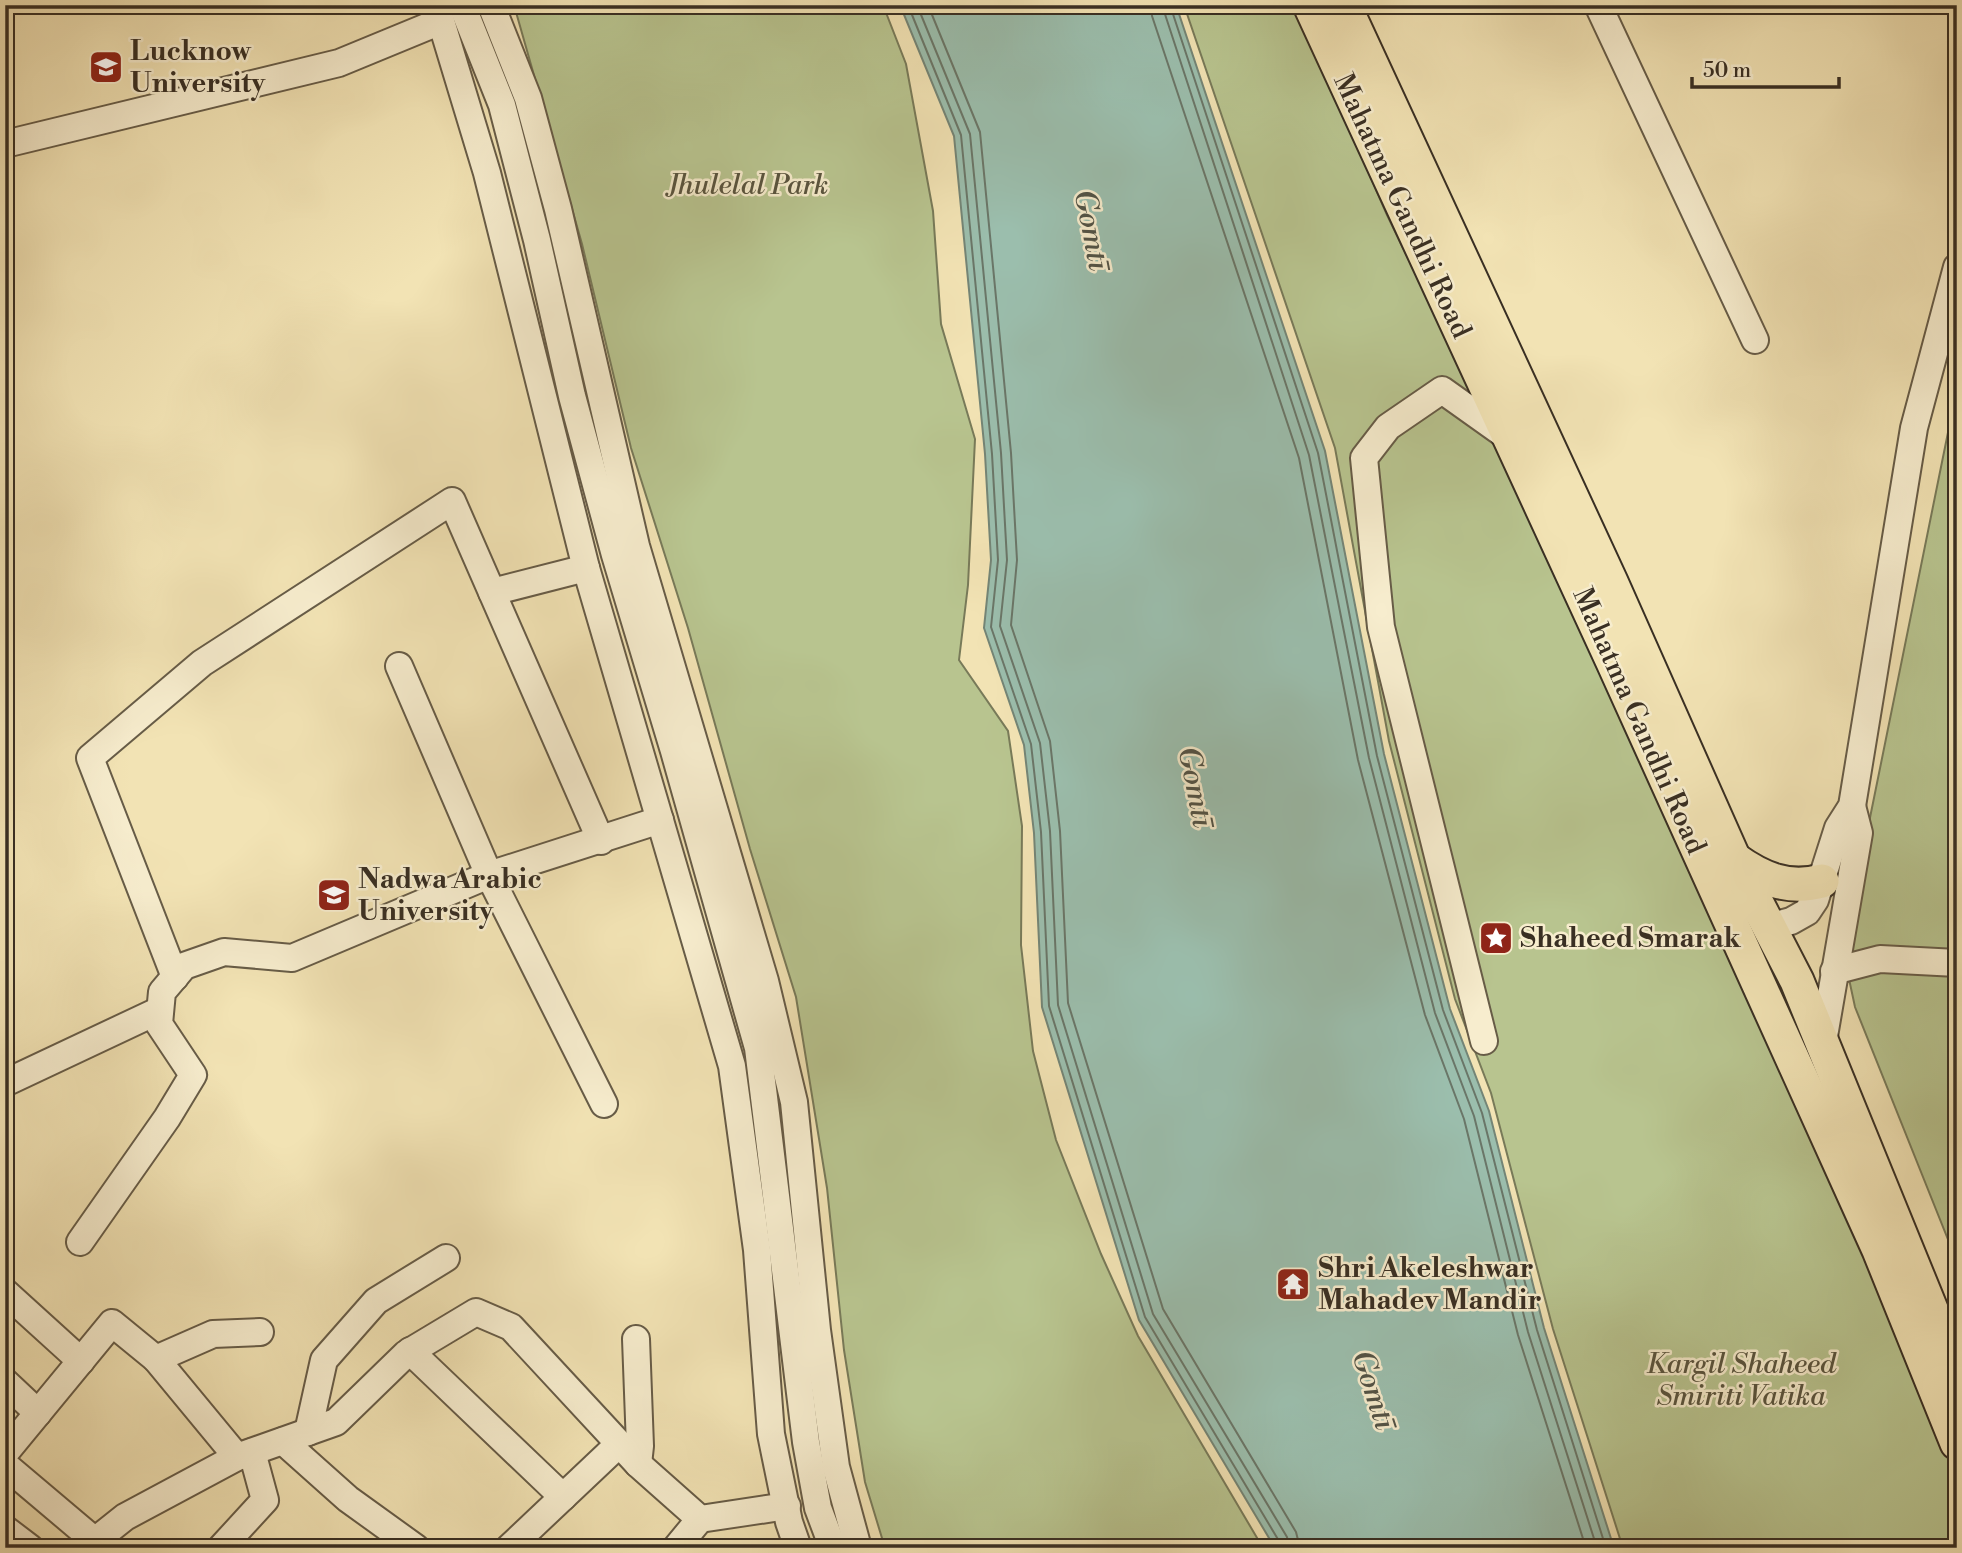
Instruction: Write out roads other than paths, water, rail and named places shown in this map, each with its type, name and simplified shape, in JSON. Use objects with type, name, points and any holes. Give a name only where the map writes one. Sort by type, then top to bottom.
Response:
[{"type":"main road","name":"Mahatma Gandhi Road","points":[[1322,6],[1508,437],[1880,1250],[1957,1443]]},
{"type":"main road","name":"Mahatma Gandhi Road","points":[[1322,6],[1611,582],[1734,859],[1797,981],[1957,1373]]},
{"type":"main road","points":[[1734,859],[1771,881],[1788,885],[1808,885],[1822,881]]},
{"type":"street","points":[[462,5],[502,105],[537,240],[572,396],[758,1048],[806,1442],[818,1508],[833,1548]]},
{"type":"street","points":[[491,5],[528,98],[558,209],[636,546],[772,1008],[794,1102],[817,1330],[836,1467],[858,1548]]},
{"type":"street","points":[[1598,5],[1755,340]]},
{"type":"street","points":[[5,144],[339,63],[437,13],[487,173],[586,568],[733,1066],[757,1251],[771,1434],[798,1548]]},
{"type":"street","points":[[1823,1042],[1858,833],[1852,806],[1914,428],[1957,267]]},
{"type":"street","points":[[1484,1041],[1381,627],[1364,458],[1388,427],[1442,390],[1508,437]]},
{"type":"street","points":[[175,977],[90,758],[202,663],[452,501],[601,841]]},
{"type":"street","points":[[492,592],[586,568]]},
{"type":"street","points":[[399,666],[489,875],[604,1104]]},
{"type":"street","points":[[1769,927],[1791,921],[1807,912],[1815,900],[1838,828],[1852,806]]},
{"type":"street","points":[[80,1242],[167,1118],[193,1075],[159,1024],[162,992],[184,966],[224,952],[292,958],[489,875],[660,820]]},
{"type":"street","points":[[1834,971],[1880,959],[1957,963]]},
{"type":"street","points":[[5,1083],[160,1010]]},
{"type":"street","points":[[296,1436],[324,1360],[376,1300],[446,1258]]},
{"type":"street","points":[[5,1292],[81,1361]]},
{"type":"street","points":[[5,1465],[90,1544],[125,1517],[245,1455],[336,1422],[410,1351],[476,1312],[511,1326],[638,1464],[700,1519]]},
{"type":"street","points":[[5,1452],[112,1323],[156,1359],[245,1455],[265,1500],[221,1548]]},
{"type":"street","points":[[156,1359],[213,1334],[260,1332]]},
{"type":"street","points":[[636,1339],[640,1446],[638,1464]]},
{"type":"street","points":[[410,1351],[564,1497]]},
{"type":"street","points":[[5,1382],[38,1413]]},
{"type":"street","points":[[296,1436],[348,1499],[416,1548]]},
{"type":"street","points":[[509,1548],[619,1444]]},
{"type":"street","points":[[676,1548],[700,1519],[787,1506]]},
{"type":"street","points":[[5,1529],[30,1548]]},
{"type":"water","name":"Gomtī","points":[[900,5],[1176,5],[1325,451],[1384,754],[1450,1009],[1489,1111],[1544,1328],[1614,1548],[1275,1548],[1139,1320],[1042,1007],[1034,833],[1024,745],[984,628],[991,560],[985,454],[954,136]]},
{"type":"place","name":"Lucknow University","points":[[106,67]]},
{"type":"place","name":"Nadwa Arabic University","points":[[334,895]]},
{"type":"place","name":"Shaheed Smarak","points":[[1496,938]]},
{"type":"place","name":"Shri Akeleshwar Mahadev Mandir","points":[[1293,1284]]},
{"type":"park label","name":"Jhulelal Park","points":[[748,185]]},
{"type":"park label","name":"Kargil Shaheed Smiriti Vatika","points":[[1741,1380]]}]
